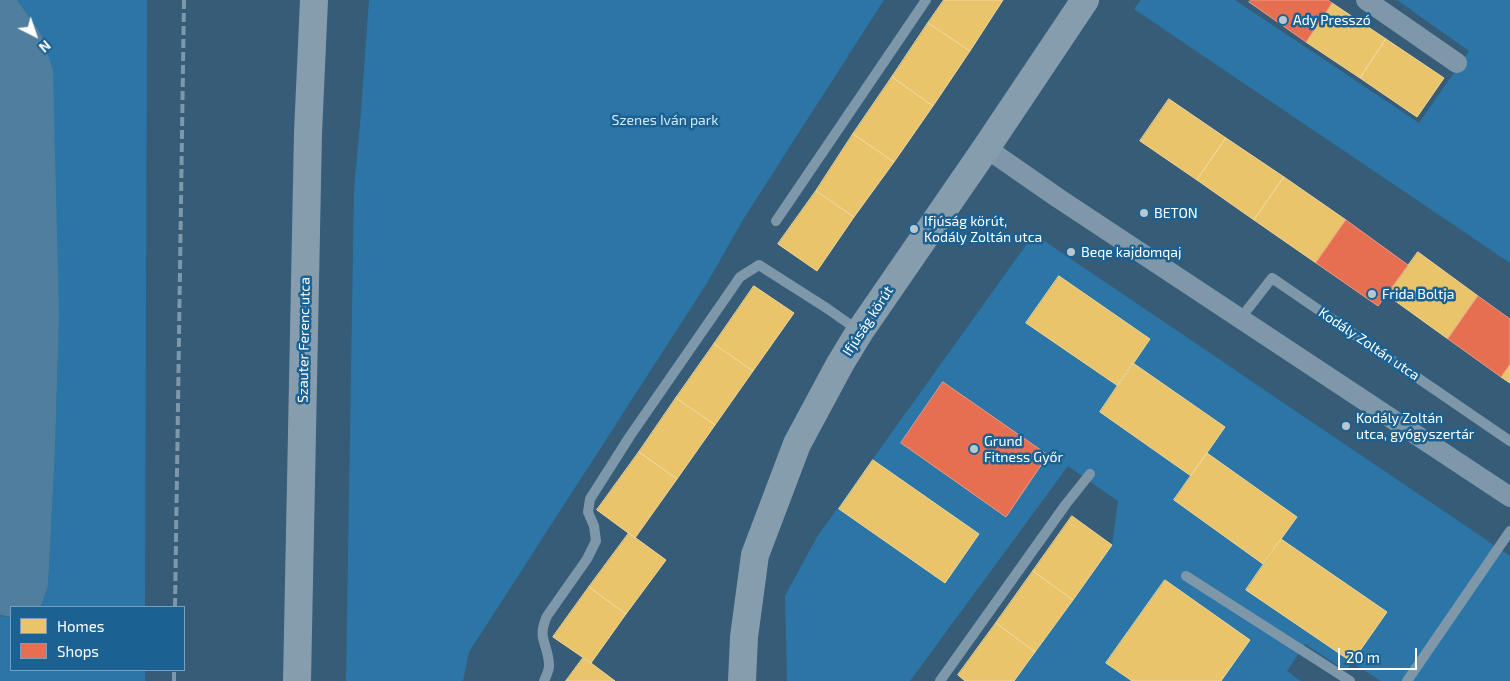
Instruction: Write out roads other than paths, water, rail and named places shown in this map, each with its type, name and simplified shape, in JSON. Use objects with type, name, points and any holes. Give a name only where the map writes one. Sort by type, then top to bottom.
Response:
[{"type":"street","name":"Szauter Ferenc utca","points":[[297,681],[307,143],[314,0]]},
{"type":"street","name":"Ifjúság körút","points":[[742,681],[744,637],[755,555],[797,444],[860,331],[1085,0]]},
{"type":"street","points":[[1366,0],[1457,63]]},
{"type":"street","points":[[986,148],[1240,320],[1510,497]]},
{"type":"lane","points":[[776,221],[926,0]]},
{"type":"lane","points":[[544,681],[549,668],[548,653],[543,641],[542,627],[546,616],[587,559],[596,541],[594,526],[588,512],[590,499],[630,436],[740,277],[759,265],[828,308],[860,331]]},
{"type":"lane","name":"Kodály Zoltán utca","points":[[1240,320],[1272,278],[1510,440]]},
{"type":"lane","points":[[940,681],[1066,504],[1090,474]]},
{"type":"lane","points":[[1408,681],[1510,531]]},
{"type":"lane","points":[[1186,576],[1350,681]]},
{"type":"railway","points":[[175,606],[184,0]]},
{"type":"railway","points":[[174,671],[174,681]]},
{"type":"place","name":"Ady Presszó","points":[[1283,20]]},
{"type":"place","name":"BETON","points":[[1144,213]]},
{"type":"place","name":"Ifjúság körút, Kodály Zoltán utca","points":[[914,229]]},
{"type":"place","name":"Beqe kajdomqaj","points":[[1071,252]]},
{"type":"place","name":"Frida Boltja","points":[[1372,294]]},
{"type":"place","name":"Kodály Zoltán utca, gyógyszertár","points":[[1346,426]]},
{"type":"place","name":"Grund Fitness Győr","points":[[974,449]]},
{"type":"park label","name":"Szenes Iván park","points":[[665,120]]}]
